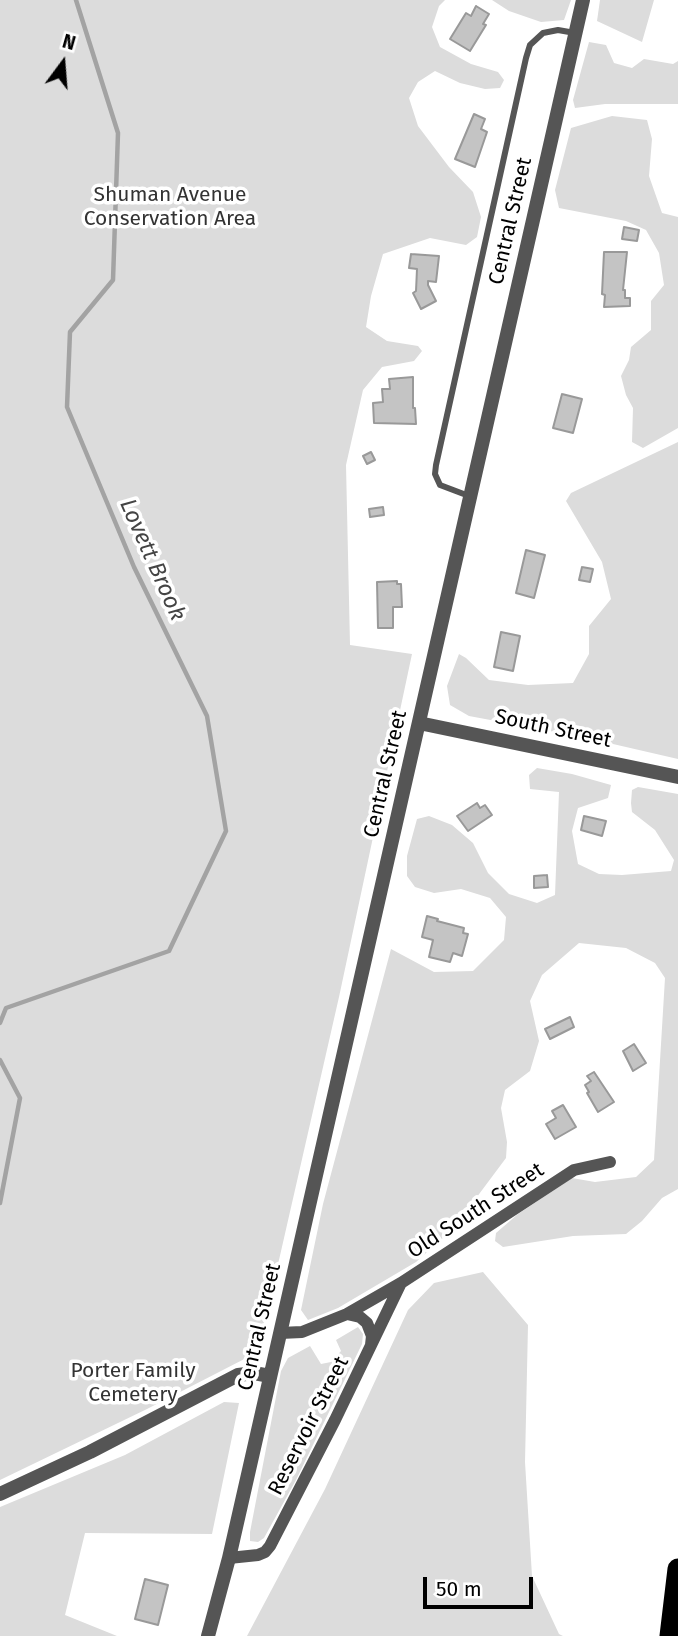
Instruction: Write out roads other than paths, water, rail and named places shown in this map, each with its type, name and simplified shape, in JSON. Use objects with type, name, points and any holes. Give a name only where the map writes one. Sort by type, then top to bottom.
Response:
[{"type":"highway","points":[[670,1636],[678,1569]]},
{"type":"street","name":"Central Street","points":[[208,1636],[229,1558],[583,0]]},
{"type":"street","name":"South Street","points":[[419,723],[678,777]]},
{"type":"street","name":"Old South Street","points":[[347,1314],[401,1283],[575,1170],[610,1162]]},
{"type":"street","name":"Reservoir Street","points":[[229,1558],[258,1555],[270,1546],[401,1283]]},
{"type":"street","points":[[280,1333],[302,1332],[347,1314],[360,1317],[367,1323],[372,1336],[370,1347]]},
{"type":"street","points":[[0,1494],[90,1452],[238,1376],[254,1373],[270,1376]]},
{"type":"lane","points":[[470,496],[440,485],[435,474],[436,465],[526,58],[533,41],[543,33],[558,30],[575,33]]},
{"type":"waterway","name":"Lovett Brook","points":[[0,1023],[6,1008],[169,951],[226,831],[207,716],[134,567],[67,407],[70,332],[113,280],[118,133],[76,0]]},
{"type":"waterway","name":"Lovett Brook","points":[[0,1060],[20,1098],[0,1203]]},
{"type":"park label","name":"Shuman Avenue Conservation Area","points":[[170,207]]},
{"type":"park label","name":"Porter Family Cemetery","points":[[133,1383]]}]
